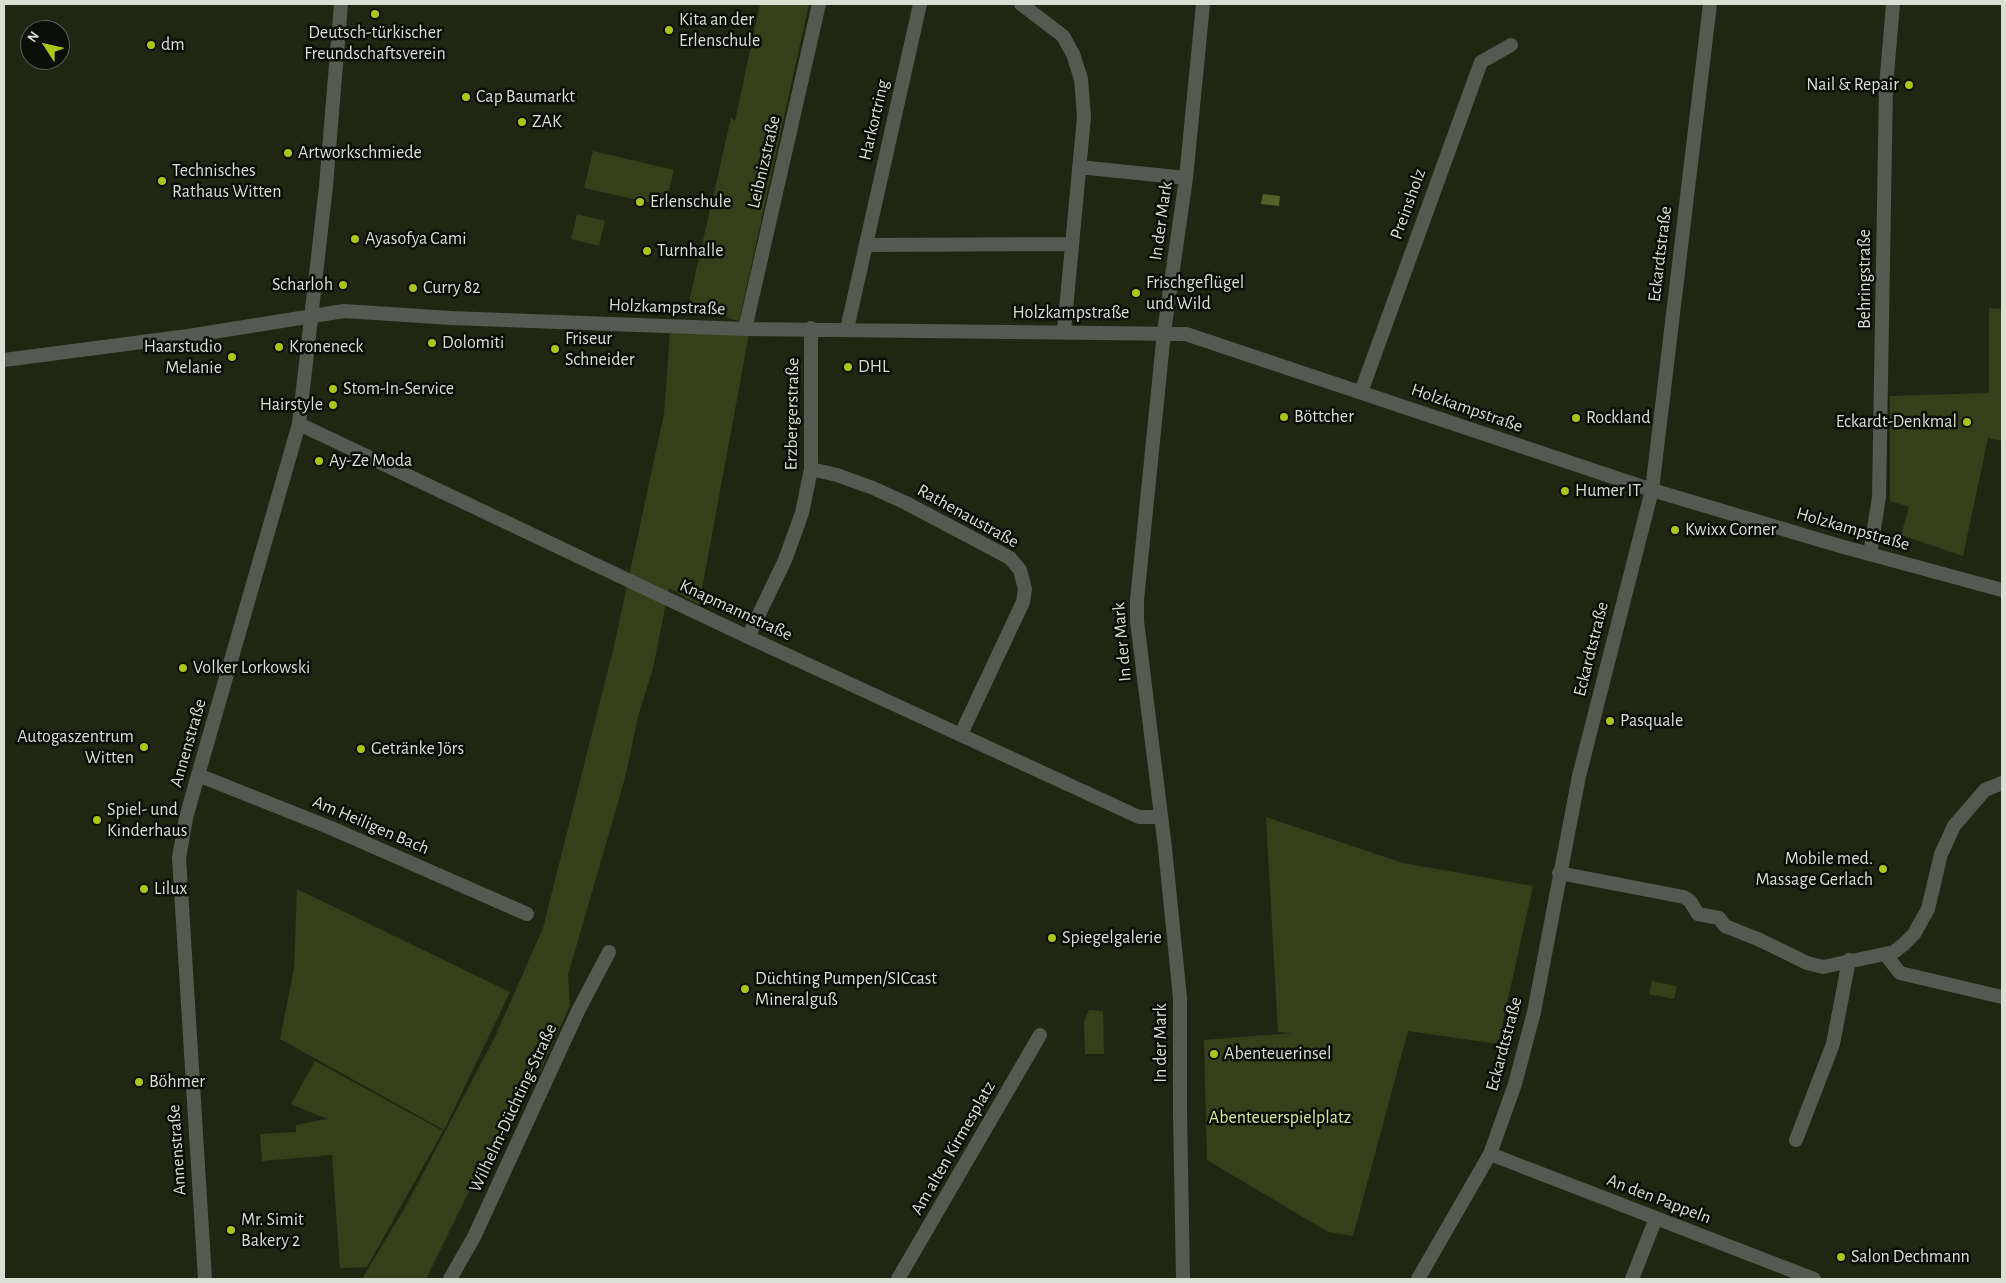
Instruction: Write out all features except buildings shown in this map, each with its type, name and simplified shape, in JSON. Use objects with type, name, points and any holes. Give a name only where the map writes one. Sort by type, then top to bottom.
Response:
[{"type":"street","name":"Annenstraße","points":[[204,1279],[179,858],[186,818],[299,424],[326,186],[342,4]]},
{"type":"street","name":"Leibnizstraße","points":[[744,329],[819,4]]},
{"type":"street","name":"Harkortring","points":[[847,329],[920,4]]},
{"type":"street","points":[[1020,4],[1063,36],[1073,54],[1081,79],[1084,104],[1064,331]]},
{"type":"street","name":"In der Mark","points":[[1183,1279],[1180,998],[1136,600],[1164,332],[1186,178],[1203,4]]},
{"type":"street","name":"Eckardtstraße","points":[[1418,1279],[1490,1154],[1515,1084],[1534,1012],[1559,873],[1588,736],[1652,490],[1710,4]]},
{"type":"street","name":"Behringstraße","points":[[1870,554],[1879,497],[1886,86],[1894,4]]},
{"type":"street","name":"Preinsholz","points":[[1360,392],[1481,62],[1511,45]]},
{"type":"street","points":[[1079,167],[1186,178]]},
{"type":"street","points":[[866,245],[1071,244]]},
{"type":"street","name":"Holzkampstraße","points":[[4,360],[188,336],[344,311],[451,318],[744,329],[811,328],[957,332],[1064,331],[1186,334],[1652,490],[1870,554],[2002,590]]},
{"type":"street","name":"Erzbergerstraße","points":[[748,637],[788,552],[802,513],[812,469],[811,328]]},
{"type":"street","name":"Knapmannstraße","points":[[299,424],[748,637],[1139,817],[1161,816]]},
{"type":"street","name":"Rathenaustraße","points":[[812,469],[838,475],[873,488],[915,508],[1010,558],[1020,570],[1025,589],[1022,602],[961,734]]},
{"type":"street","name":"Am Heiligen Bach","points":[[198,775],[340,832],[527,914]]},
{"type":"street","points":[[1559,873],[1684,897],[1690,901],[1698,914],[1719,918],[1725,926],[1760,940],[1807,963],[1822,967],[1894,952],[1904,944],[1921,923],[1928,909],[1941,854],[1954,826],[1985,790],[2002,783]]},
{"type":"street","name":"Wilhelm-Düchting-Straße","points":[[450,1279],[474,1237],[578,1010],[609,952]]},
{"type":"street","points":[[1885,954],[1900,973],[2002,997]]},
{"type":"street","points":[[1796,1140],[1833,1044],[1849,960]]},
{"type":"street","name":"Am alten Kirmesplatz","points":[[898,1279],[1040,1035]]},
{"type":"street","name":"An den Pappeln","points":[[1490,1154],[1814,1279]]},
{"type":"street","points":[[1632,1279],[1656,1218]]},
{"type":"green space","points":[[760,4],[809,4],[739,321],[688,306],[731,118],[735,121]]},
{"type":"green space","points":[[593,151],[674,170],[665,206],[584,188]]},
{"type":"green space","points":[[577,214],[605,221],[599,246],[571,239]]},
{"type":"green space","points":[[1989,308],[2002,309],[2002,441],[1988,438],[1963,556],[1901,535],[1909,507],[1890,501],[1890,396],[1989,393]]},
{"type":"green space","points":[[670,332],[749,334],[699,605],[669,588],[653,668],[638,717],[625,778],[568,975],[570,1005],[540,1072],[530,1068],[426,1279],[362,1279],[407,1204],[495,1037],[543,928],[614,646],[664,414]]},
{"type":"green space","name":"Abenteuerspielplatz","points":[[1266,817],[1403,863],[1533,886],[1498,1044],[1408,1031],[1353,1236],[1328,1232],[1207,1160],[1204,1040],[1293,1033],[1278,1032]]},
{"type":"green space","points":[[297,889],[510,992],[444,1130],[280,1039],[294,968]]},
{"type":"green space","points":[[1652,981],[1677,986],[1674,999],[1649,994]]},
{"type":"green space","points":[[1089,1010],[1103,1011],[1104,1054],[1085,1054],[1084,1021]]},
{"type":"green space","points":[[315,1061],[443,1131],[367,1267],[340,1268],[332,1155],[262,1161],[260,1134],[296,1132],[296,1125],[327,1119],[291,1104]]},
{"type":"shaded area","points":[[1263,194],[1280,196],[1279,206],[1261,204]]},
{"type":"place","name":"Deutsch-türkischer Freundschaftsverein","points":[[375,14]]},
{"type":"place","name":"Kita an der Erlenschule","points":[[669,30]]},
{"type":"place","name":"dm","points":[[151,45]]},
{"type":"place","name":"Nail & Repair","points":[[1909,85]]},
{"type":"place","name":"Cap Baumarkt","points":[[466,97]]},
{"type":"place","name":"ZAK","points":[[522,122]]},
{"type":"place","name":"Artworkschmiede","points":[[288,153]]},
{"type":"place","name":"Technisches Rathaus Witten","points":[[162,181]]},
{"type":"place","name":"Erlenschule","points":[[640,202]]},
{"type":"place","name":"Ayasofya Cami","points":[[355,239]]},
{"type":"place","name":"Turnhalle","points":[[647,251]]},
{"type":"place","name":"Scharloh","points":[[343,285]]},
{"type":"place","name":"Curry 82","points":[[413,288]]},
{"type":"place","name":"Frischgeflügel und Wild","points":[[1136,293]]},
{"type":"place","name":"Dolomiti","points":[[432,343]]},
{"type":"place","name":"Kroneneck","points":[[279,347]]},
{"type":"place","name":"Friseur Schneider","points":[[555,349]]},
{"type":"place","name":"Haarstudio Melanie","points":[[232,357]]},
{"type":"place","name":"DHL","points":[[848,367]]},
{"type":"place","name":"Stom-In-Service","points":[[333,389]]},
{"type":"place","name":"Hairstyle","points":[[333,405]]},
{"type":"place","name":"Böttcher","points":[[1284,417]]},
{"type":"place","name":"Rockland","points":[[1576,418]]},
{"type":"place","name":"Eckardt-Denkmal","points":[[1967,422]]},
{"type":"place","name":"Ay-Ze Moda","points":[[319,461]]},
{"type":"place","name":"Humer IT","points":[[1565,491]]},
{"type":"place","name":"Kwixx Corner","points":[[1675,530]]},
{"type":"place","name":"Volker Lorkowski","points":[[183,668]]},
{"type":"place","name":"Pasquale","points":[[1610,721]]},
{"type":"place","name":"Autogaszentrum Witten","points":[[144,747]]},
{"type":"place","name":"Getränke Jörs","points":[[361,749]]},
{"type":"place","name":"Spiel- und Kinderhaus","points":[[97,820]]},
{"type":"place","name":"Mobile med. Massage Gerlach","points":[[1883,869]]},
{"type":"place","name":"Lilux","points":[[144,889]]},
{"type":"place","name":"Spiegelgalerie","points":[[1052,938]]},
{"type":"place","name":"Düchting Pumpen/SICcast Mineralguß","points":[[745,989]]},
{"type":"place","name":"Abenteuerinsel","points":[[1214,1054]]},
{"type":"place","name":"Böhmer","points":[[139,1082]]},
{"type":"place","name":"Mr. Simit Bakery 2","points":[[231,1230]]},
{"type":"place","name":"Salon Dechmann","points":[[1841,1257]]}]
